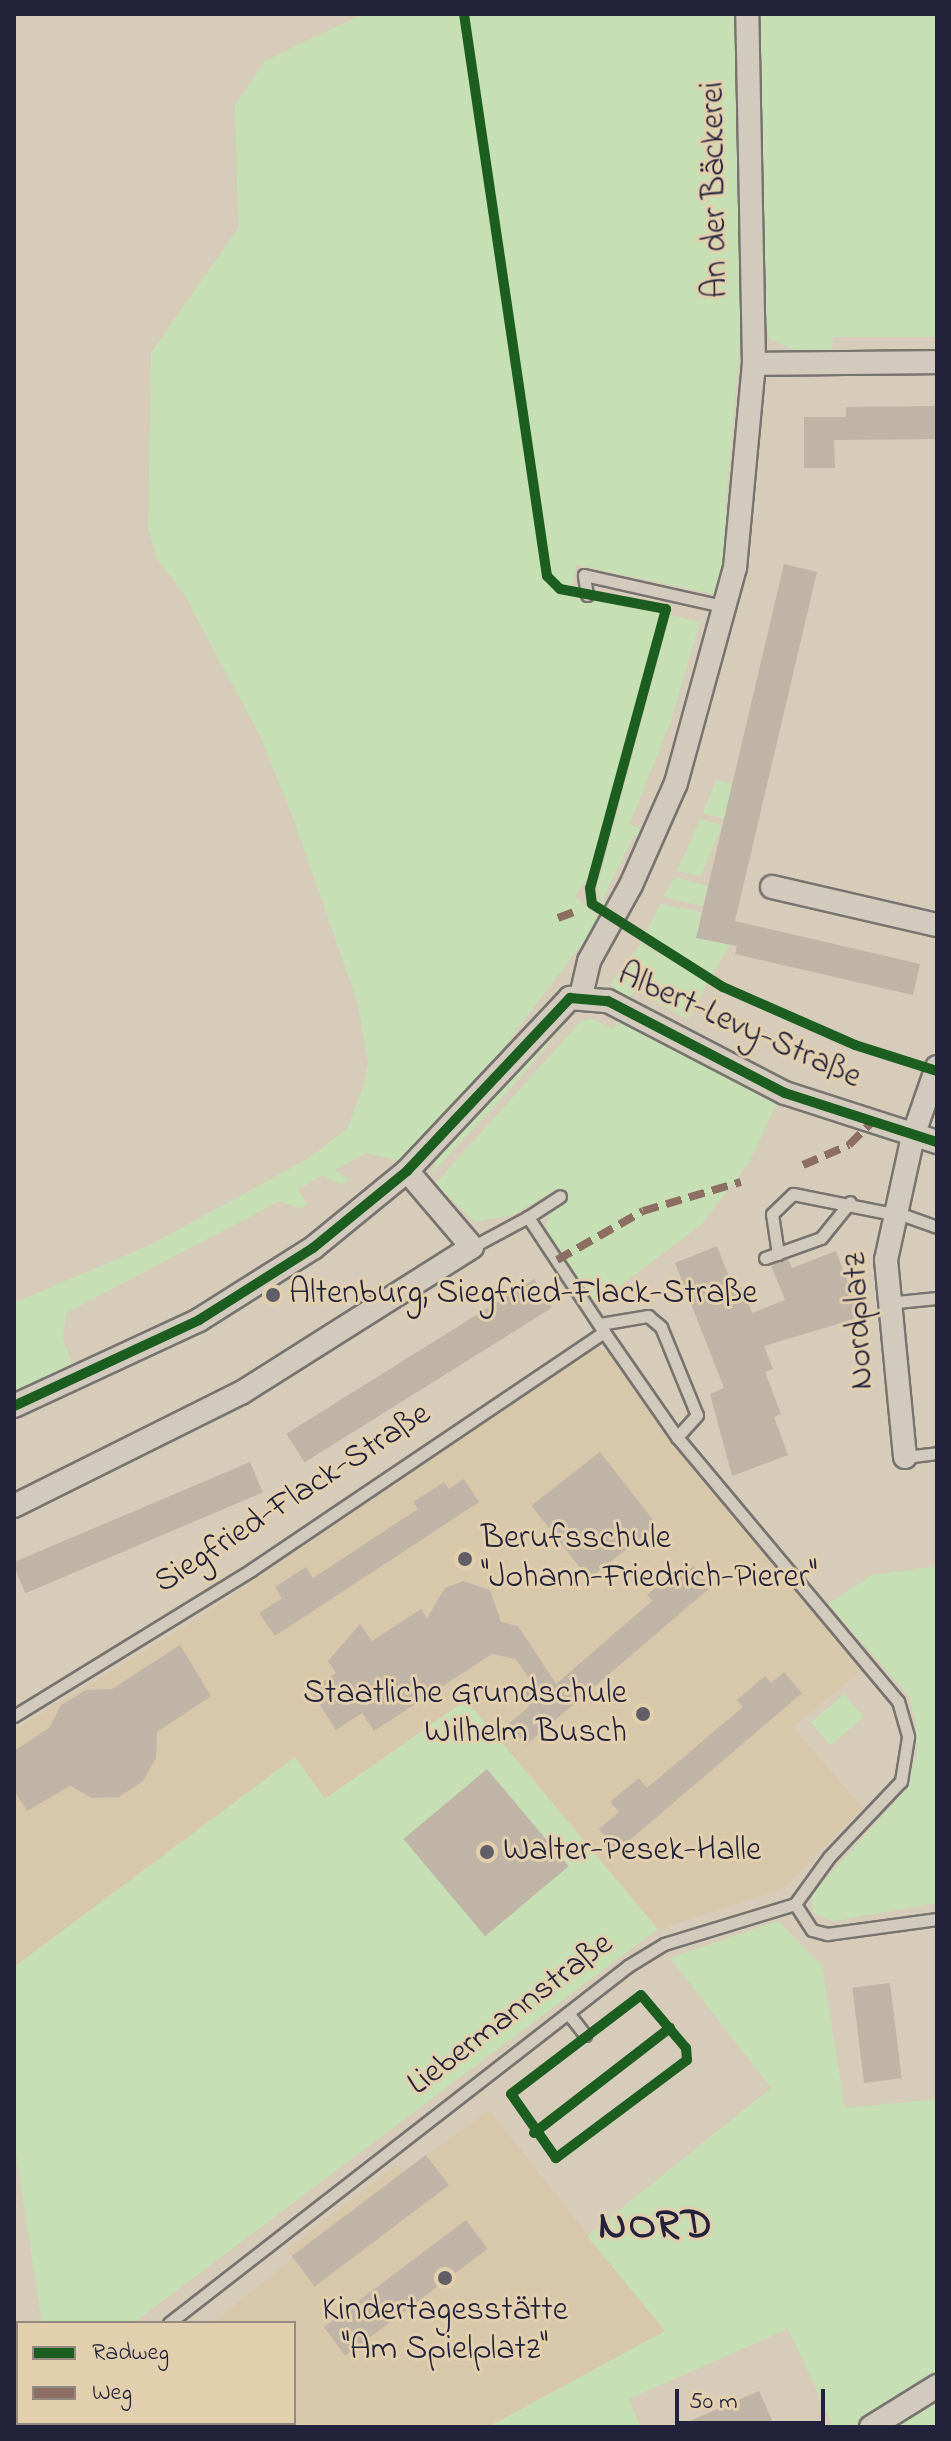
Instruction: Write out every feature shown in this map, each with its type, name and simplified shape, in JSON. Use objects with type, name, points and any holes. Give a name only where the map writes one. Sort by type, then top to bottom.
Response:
[{"type":"street","name":"An der Bäckerei","points":[[747,14],[754,364]]},
{"type":"street","points":[[14,1406],[199,1320],[313,1248],[407,1171],[560,1001],[581,996],[589,961],[631,885],[676,783],[728,607],[754,364],[937,362]]},
{"type":"street","points":[[772,887],[937,925]]},
{"type":"street","name":"Albert-Levy-Straße","points":[[581,996],[608,1001],[785,1093],[937,1142]]},
{"type":"street","points":[[913,1136],[937,1067]]},
{"type":"street","name":"Nordplatz","points":[[905,1457],[887,1303],[894,1213],[913,1136]]},
{"type":"street","points":[[14,1506],[241,1393],[472,1247],[407,1171]]},
{"type":"street","points":[[871,2427],[937,2386]]},
{"type":"lane","points":[[587,595],[584,575],[728,607]]},
{"type":"lane","points":[[778,1254],[770,1229],[778,1202],[805,1192],[894,1213],[937,1227]]},
{"type":"lane","points":[[472,1247],[560,1196]]},
{"type":"lane","points":[[765,1258],[821,1238],[850,1202]]},
{"type":"lane","points":[[528,1217],[677,1437],[886,1684],[906,1724],[901,1781],[829,1857],[795,1904],[812,1930],[827,1934],[937,1919]]},
{"type":"lane","points":[[887,1303],[937,1298]]},
{"type":"lane","points":[[602,1328],[648,1316],[661,1327],[697,1415],[677,1437]]},
{"type":"lane","name":"Siegfried-Flack-Straße","points":[[14,1716],[251,1570],[476,1419],[602,1328]]},
{"type":"lane","points":[[905,1457],[937,1453]]},
{"type":"lane","name":"Liebermannstraße","points":[[172,2321],[568,2013],[664,1944],[795,1904]]},
{"type":"lane","points":[[568,2013],[585,2035]]},
{"type":"shaded area","points":[[595,1347],[609,1353],[721,1502],[863,1669],[793,1727],[863,1808],[783,1889],[658,1929],[466,1701],[324,1799],[295,1757],[14,1967],[14,1730],[200,1617]]},
{"type":"shaded area","name":"Kindertagesstätte \"Am Spielplatz\"","points":[[489,2110],[665,2331],[488,2427],[212,2425],[296,2425],[296,2321],[215,2321],[293,2258],[287,2249],[397,2164],[404,2172]]},
{"type":"green space","points":[[363,14],[738,14],[742,320],[725,510],[735,512],[724,586],[713,594],[576,565],[571,596],[660,612],[621,777],[590,875],[575,896],[600,920],[485,1072],[400,1161],[366,1153],[335,1170],[350,1180],[341,1185],[323,1175],[297,1190],[308,1204],[300,1209],[280,1201],[66,1313],[63,1338],[77,1379],[14,1406],[14,1303],[150,1245],[306,1160],[347,1129],[364,1085],[368,1063],[358,1004],[292,815],[261,738],[184,594],[157,559],[148,528],[151,353],[238,228],[235,105],[265,61]]},
{"type":"green space","points":[[755,14],[937,14],[937,337],[833,337],[832,351],[796,351],[770,339],[764,321]]},
{"type":"green space","points":[[670,615],[700,622],[671,721],[630,824],[645,831],[633,837],[604,896],[605,913],[597,887]]},
{"type":"green space","points":[[716,780],[732,784],[724,819],[703,813]]},
{"type":"green space","points":[[700,819],[722,825],[701,876],[677,871]]},
{"type":"green space","points":[[675,877],[708,886],[703,906],[663,897]]},
{"type":"green space","points":[[660,904],[702,912],[697,938],[730,945],[713,974],[646,933]]},
{"type":"green space","points":[[641,943],[708,982],[688,1019],[635,990],[628,1002],[610,984]]},
{"type":"green space","points":[[577,1009],[522,1076],[432,1173],[441,1149]]},
{"type":"green space","points":[[592,1019],[613,1029],[618,1021],[778,1102],[748,1164],[702,1224],[601,1300],[593,1300],[544,1232],[550,1212],[566,1202],[557,1189],[513,1215],[475,1222],[435,1184],[581,1021]]},
{"type":"green space","points":[[937,1566],[937,1903],[833,1921],[813,1913],[812,1894],[903,1793],[917,1755],[916,1725],[909,1696],[828,1604],[872,1575]]},
{"type":"green space","points":[[844,1694],[864,1717],[830,1746],[811,1723]]},
{"type":"green space","points":[[466,1700],[658,1929],[136,2321],[42,2321],[14,2141],[14,1967],[295,1757],[325,1799]]},
{"type":"green space","points":[[778,1921],[822,1966],[845,2108],[937,2099],[937,2427],[834,2427],[788,2329],[629,2399],[640,2427],[488,2427],[665,2331],[587,2236],[771,2088],[670,1958]]},
{"type":"building","points":[[937,406],[937,439],[834,440],[835,468],[804,468],[804,417],[846,417],[846,407]]},
{"type":"building","points":[[784,564],[817,572],[735,921],[920,964],[913,995],[735,954],[737,946],[696,938]]},
{"type":"building","points":[[717,1246],[734,1290],[742,1287],[752,1313],[785,1300],[771,1265],[788,1259],[792,1268],[836,1251],[861,1317],[764,1346],[773,1369],[765,1372],[781,1414],[774,1417],[788,1455],[732,1476],[710,1394],[724,1388],[675,1263]]},
{"type":"building","points":[[534,1279],[552,1308],[304,1463],[286,1434]]},
{"type":"building","points":[[600,1452],[657,1525],[589,1579],[531,1506]]},
{"type":"building","points":[[250,1462],[263,1492],[25,1593],[14,1562]]},
{"type":"building","points":[[464,1479],[479,1502],[275,1636],[259,1613],[282,1598],[275,1587],[306,1567],[313,1578],[418,1509],[413,1502],[444,1482],[449,1489]]},
{"type":"building","points":[[693,1566],[711,1587],[526,1745],[508,1724],[529,1707],[520,1696],[533,1685],[516,1659],[492,1654],[374,1731],[362,1713],[336,1730],[310,1690],[336,1673],[328,1661],[360,1624],[372,1641],[421,1609],[427,1618],[445,1588],[463,1581],[490,1590],[501,1622],[518,1626],[556,1684],[652,1601],[647,1595],[675,1571],[681,1577]]},
{"type":"building","points":[[180,1645],[211,1696],[157,1732],[156,1758],[143,1781],[119,1797],[92,1798],[70,1786],[27,1811],[14,1790],[14,1751],[49,1728],[61,1705],[86,1690],[112,1689]]},
{"type":"building","points":[[784,1672],[802,1693],[617,1851],[599,1829],[619,1812],[610,1802],[639,1778],[647,1788],[743,1707],[737,1700],[765,1676],[771,1683]]},
{"type":"building","name":"Walter-Pesek-Halle","points":[[487,1769],[569,1866],[485,1936],[404,1839]]},
{"type":"building","points":[[890,1983],[902,2078],[864,2083],[852,1988]]},
{"type":"building","points":[[426,2155],[449,2185],[315,2286],[292,2256]]},
{"type":"building","points":[[466,2220],[488,2249],[346,2356],[324,2327]]},
{"type":"building","points":[[759,2391],[772,2420],[756,2427],[676,2427]]},
{"type":"marked path","points":[[558,918],[574,912]]},
{"type":"marked path","points":[[803,1165],[849,1145],[871,1123]]},
{"type":"marked path","points":[[557,1260],[643,1211],[741,1182]]},
{"type":"cycle path","points":[[464,14],[547,576],[560,589],[666,609],[590,888],[592,904],[723,987],[855,1045],[937,1071]]},
{"type":"cycle path","points":[[14,1406],[199,1320],[313,1248],[407,1171],[570,998],[608,1001],[785,1093],[937,1142]]},
{"type":"cycle path","points":[[641,1995],[686,2048],[687,2060],[556,2158],[511,2094],[641,1995]]},
{"type":"cycle path","points":[[534,2133],[670,2028]]},
{"type":"place","name":"Altenburg, Siegfried-Flack-Straße","points":[[273,1295]]},
{"type":"place","name":"Berufsschule \"Johann-Friedrich-Pierer\"","points":[[465,1559]]},
{"type":"place","name":"Staatliche Grundschule Wilhelm Busch","points":[[643,1714]]},
{"type":"place","name":"Walter-Pesek-Halle","points":[[487,1852]]},
{"type":"place","name":"Kindertagesstätte \"Am Spielplatz\"","points":[[445,2278]]},
{"type":"district","name":"NORD","points":[[656,2227]]}]
